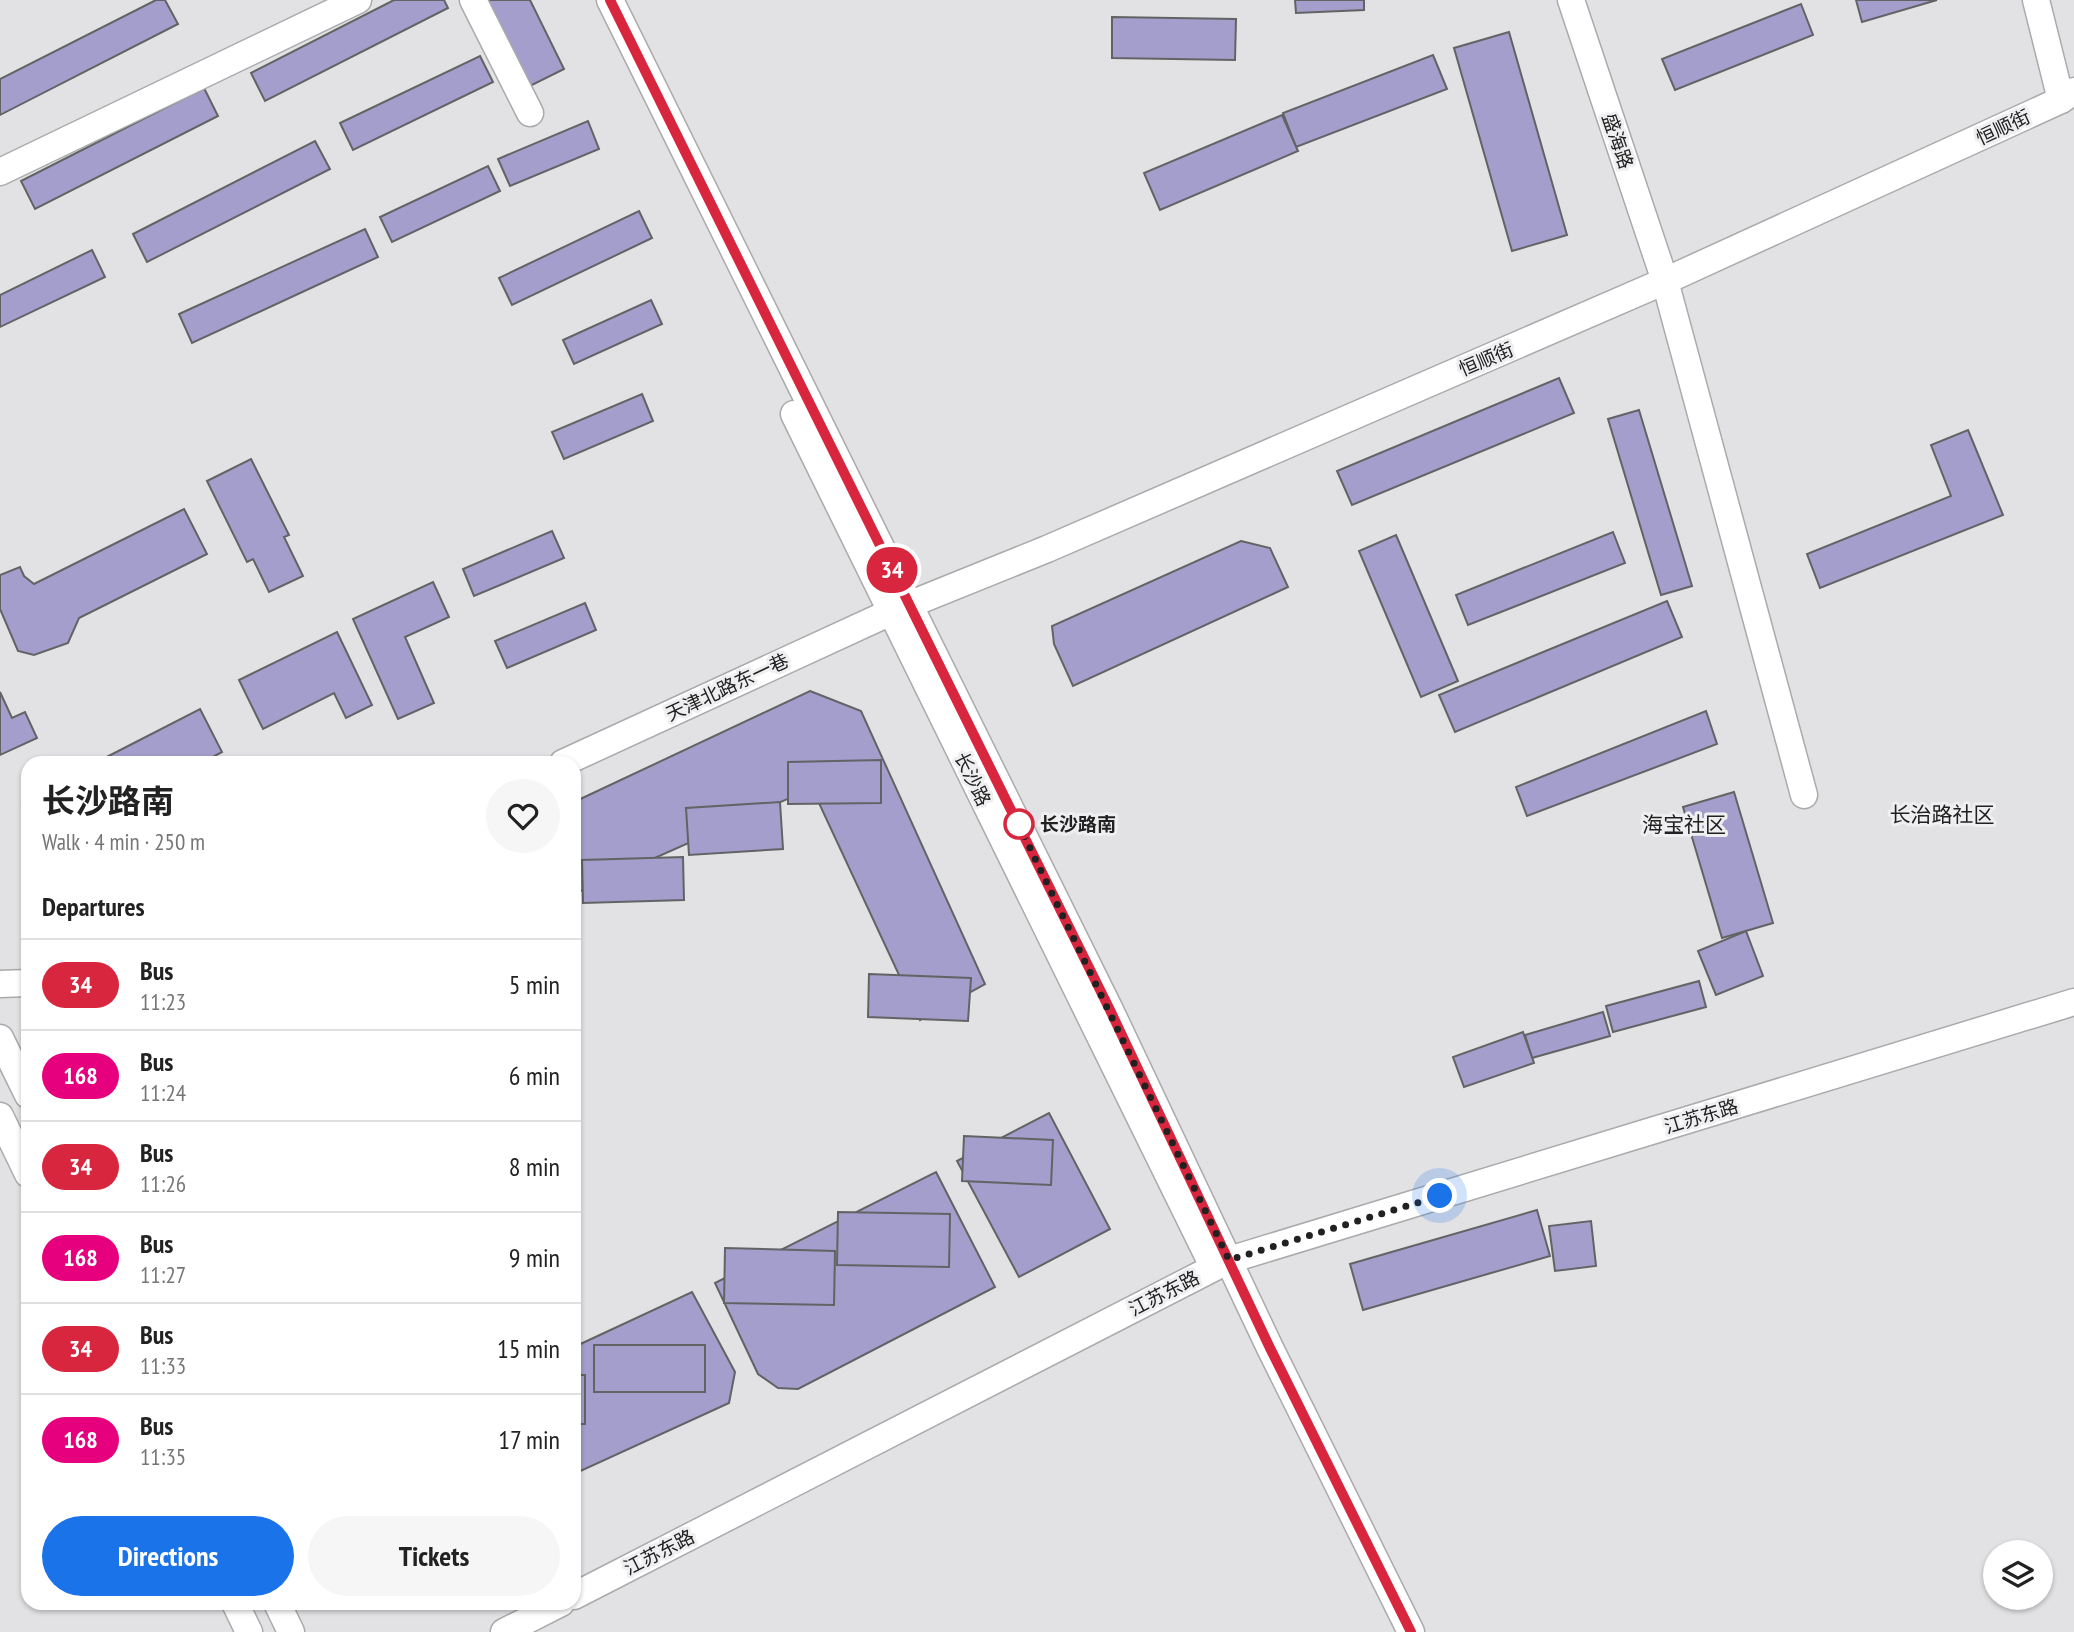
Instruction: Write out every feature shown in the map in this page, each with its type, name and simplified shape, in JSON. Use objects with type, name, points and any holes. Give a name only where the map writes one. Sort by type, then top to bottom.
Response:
[{"type":"street","points":[[0,172],[358,0]]},
{"type":"street","points":[[472,0],[530,113]]},
{"type":"street","name":"长沙路","points":[[593,0],[901,609]]},
{"type":"street","name":"长沙路","points":[[610,0],[901,609],[1221,1264],[1392,1632]]},
{"type":"street","name":"盛海路","points":[[1571,0],[1665,281],[1804,795]]},
{"type":"street","points":[[2036,0],[2068,96]]},
{"type":"street","name":"恒顺街","points":[[901,609],[1047,549],[1665,281],[2068,96]]},
{"type":"street","name":"天津北路东一巷","points":[[578,756],[901,609]]},
{"type":"street","points":[[0,984],[21,984]]},
{"type":"street","name":"江苏东路","points":[[581,1592],[1221,1264],[2074,1002]]},
{"type":"street","points":[[0,1038],[21,1081]]},
{"type":"street","points":[[0,1116],[21,1160]]},
{"type":"street","name":"长沙路","points":[[1221,1264],[1411,1632]]},
{"type":"street","points":[[238,1610],[249,1632]]},
{"type":"street","points":[[280,1610],[291,1632]]},
{"type":"street","points":[[505,1632],[547,1610]]},
{"type":"building","points":[[156,0],[165,0],[178,24],[0,115],[0,79]]},
{"type":"building","points":[[394,0],[444,0],[448,8],[265,101],[251,73]]},
{"type":"building","points":[[485,0],[530,0],[564,69],[528,87]]},
{"type":"building","points":[[1295,0],[1364,0],[1364,10],[1296,13]]},
{"type":"building","points":[[1856,0],[1937,0],[1862,22]]},
{"type":"building","points":[[1801,4],[1813,35],[1675,90],[1662,59]]},
{"type":"building","points":[[1112,17],[1236,19],[1235,60],[1112,58]]},
{"type":"building","points":[[1509,32],[1567,235],[1512,251],[1454,48]]},
{"type":"building","points":[[1433,55],[1447,89],[1296,147],[1283,113]]},
{"type":"building","points":[[480,56],[493,82],[353,150],[340,123]]},
{"type":"building","points":[[204,88],[218,116],[35,209],[21,181]]},
{"type":"building","points":[[1282,115],[1298,151],[1160,210],[1144,173]]},
{"type":"building","points":[[588,121],[599,149],[510,186],[498,159]]},
{"type":"building","points":[[315,141],[330,169],[147,262],[133,234]]},
{"type":"building","points":[[488,166],[500,191],[392,242],[380,217]]},
{"type":"building","points":[[639,211],[652,238],[512,305],[499,278]]},
{"type":"building","points":[[365,229],[378,257],[192,343],[179,314]]},
{"type":"building","points":[[92,250],[105,277],[0,327],[0,295]]},
{"type":"building","points":[[651,300],[662,324],[574,364],[563,340]]},
{"type":"building","points":[[1559,378],[1574,413],[1352,505],[1337,471]]},
{"type":"building","points":[[642,394],[653,421],[564,459],[552,432]]},
{"type":"building","points":[[1639,410],[1692,586],[1661,595],[1608,419]]},
{"type":"building","points":[[1968,430],[2003,515],[1820,588],[1807,554],[1951,496],[1931,445]]},
{"type":"building","points":[[251,459],[289,535],[284,537],[303,576],[269,592],[253,559],[247,562],[207,481]]},
{"type":"building","points":[[184,509],[207,554],[79,618],[68,643],[34,655],[18,651],[0,609],[0,575],[20,567],[24,576],[34,584]]},
{"type":"building","points":[[552,531],[564,558],[474,596],[463,569]]},
{"type":"building","points":[[1613,532],[1625,563],[1468,625],[1456,595]]},
{"type":"building","points":[[1396,535],[1458,681],[1421,697],[1359,551]]},
{"type":"building","points":[[1241,541],[1270,548],[1288,587],[1073,686],[1054,644],[1052,626]]},
{"type":"building","points":[[433,582],[449,617],[405,637],[434,703],[398,719],[353,619]]},
{"type":"building","points":[[1667,601],[1682,637],[1455,732],[1439,695]]},
{"type":"building","points":[[585,603],[596,630],[507,668],[495,641]]},
{"type":"building","points":[[337,632],[372,705],[346,718],[334,693],[263,729],[239,680]]},
{"type":"building","points":[[810,691],[861,711],[985,984],[920,1020],[812,788],[581,891],[581,799]]},
{"type":"building","points":[[0,692],[12,718],[25,712],[37,738],[0,755]]},
{"type":"building","points":[[200,709],[222,752],[215,756],[109,756]]},
{"type":"building","points":[[1706,711],[1717,744],[1527,816],[1516,787]]},
{"type":"building","points":[[881,760],[881,803],[788,804],[788,762]]},
{"type":"building","points":[[1734,792],[1773,923],[1722,938],[1683,807]]},
{"type":"building","points":[[780,802],[783,849],[689,855],[686,808]]},
{"type":"building","points":[[683,857],[684,900],[583,903],[582,860]]},
{"type":"building","points":[[1746,931],[1763,976],[1716,995],[1698,951]]},
{"type":"building","points":[[869,974],[971,978],[968,1021],[868,1017]]},
{"type":"building","points":[[1699,981],[1706,1007],[1613,1032],[1606,1006]]},
{"type":"building","points":[[1603,1012],[1610,1036],[1532,1058],[1525,1035]]},
{"type":"building","points":[[1523,1032],[1534,1063],[1464,1087],[1453,1057]]},
{"type":"building","points":[[1049,1113],[1110,1229],[1019,1277],[957,1161]]},
{"type":"building","points":[[964,1136],[1053,1140],[1051,1185],[962,1181]]},
{"type":"building","points":[[936,1172],[995,1287],[798,1389],[778,1388],[758,1374],[715,1283]]},
{"type":"building","points":[[1537,1210],[1550,1256],[1363,1310],[1350,1264]]},
{"type":"building","points":[[838,1212],[950,1214],[949,1267],[837,1265]]},
{"type":"building","points":[[1591,1221],[1596,1266],[1555,1271],[1549,1226]]},
{"type":"building","points":[[725,1248],[835,1251],[834,1305],[724,1303]]},
{"type":"building","points":[[692,1292],[735,1372],[729,1403],[581,1471],[581,1344]]},
{"type":"building","points":[[594,1345],[705,1345],[705,1392],[594,1392]]},
{"type":"building","points":[[581,1375],[585,1375],[585,1424],[581,1424]]},
{"type":"bus line","name":"34","points":[[610,0],[1110,1010],[1270,1348],[1411,1632]]},
{"type":"place","name":"长沙路南","points":[[1019,824]]},
{"type":"district","name":"长治路社区","points":[[1942,814]]},
{"type":"district","name":"海宝社区","points":[[1684,824]]},
{"type":"route","points":[[1019,824],[1016,819],[1229,1260],[1440,1196]]}]
